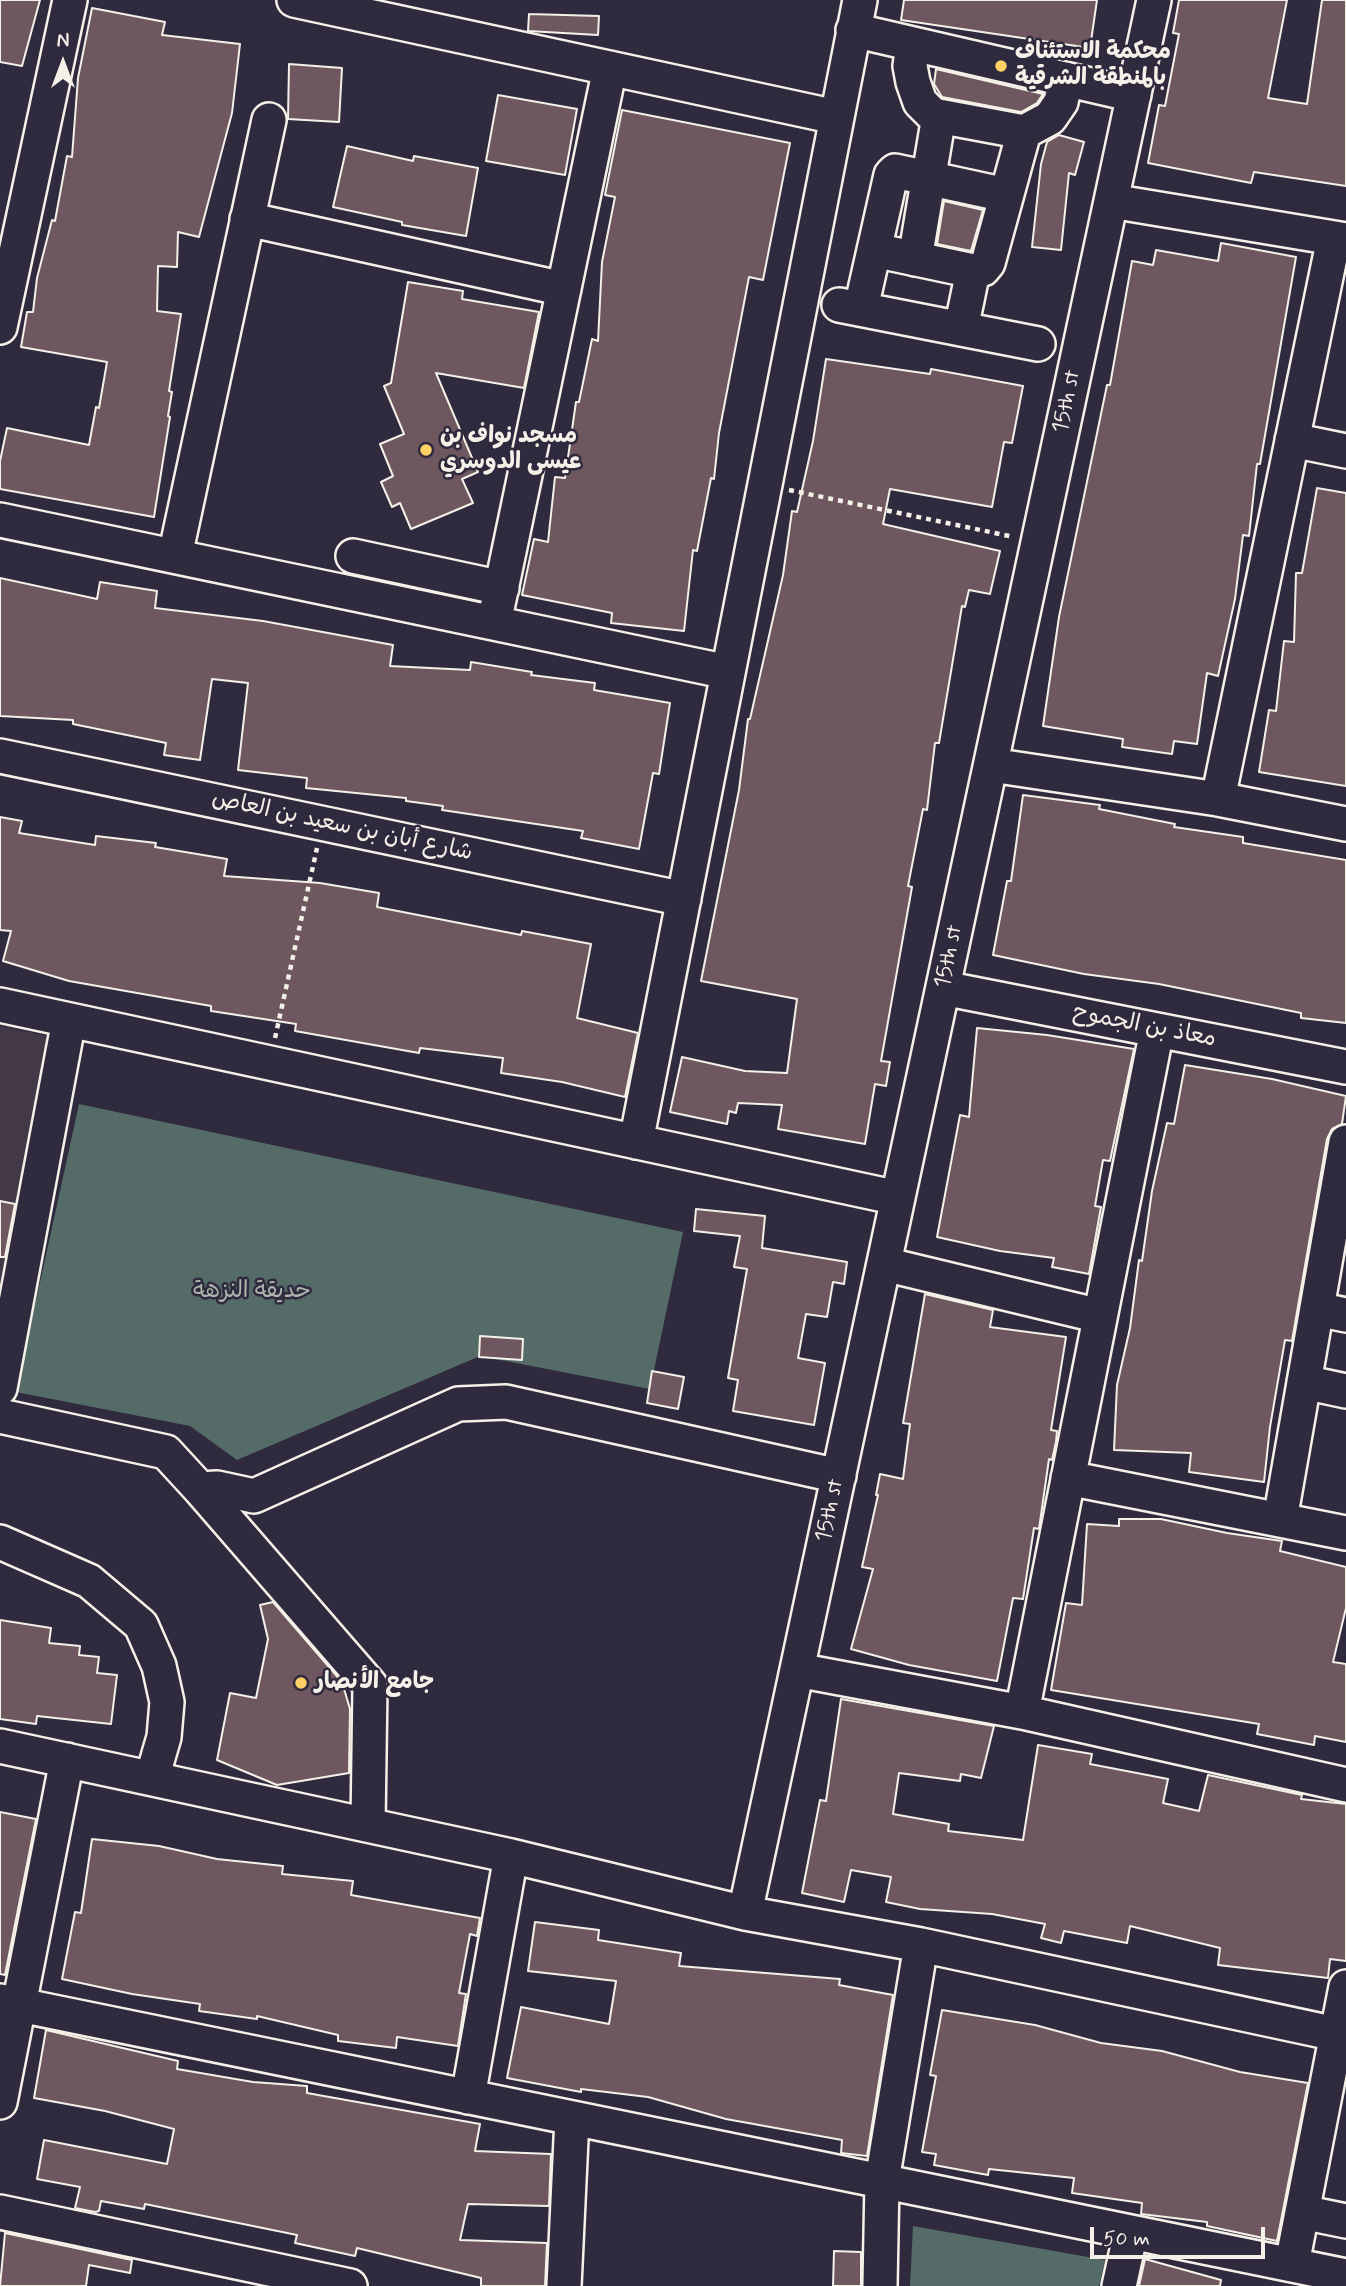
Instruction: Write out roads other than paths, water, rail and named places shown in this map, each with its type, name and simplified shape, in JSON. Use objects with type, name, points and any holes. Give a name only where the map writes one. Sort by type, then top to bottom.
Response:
[{"type":"street","points":[[0,327],[70,0]]},
{"type":"street","points":[[294,0],[836,117]]},
{"type":"street","name":"15th st","points":[[746,1913],[1154,0]]},
{"type":"street","points":[[636,1142],[856,15],[913,44],[1134,95]]},
{"type":"street","points":[[913,44],[910,66],[913,82],[926,110],[939,116],[1024,132],[1050,118],[1061,102],[1066,79]]},
{"type":"street","points":[[494,623],[610,68]]},
{"type":"street","points":[[915,259],[939,116]]},
{"type":"street","points":[[175,556],[269,120]]},
{"type":"street","points":[[874,250],[973,271],[983,269],[988,263],[1024,132]]},
{"type":"street","points":[[1006,195],[901,170],[891,175],[874,250],[850,307],[1038,344]]},
{"type":"street","points":[[1111,201],[1340,239],[1292,440],[1218,799]]},
{"type":"street","points":[[247,219],[564,289]]},
{"type":"street","points":[[961,329],[973,271]]},
{"type":"street","points":[[1292,440],[1346,452]]},
{"type":"street","points":[[0,520],[728,672]]},
{"type":"street","points":[[353,556],[502,588]]},
{"type":"street","name":"شارع أبان بن سعيد بن العاص","points":[[0,756],[684,899]]},
{"type":"street","points":[[991,765],[1218,799],[1346,824]]},
{"type":"street","name":"معاذ بن الجموح","points":[[943,988],[1346,1067]]},
{"type":"street","points":[[0,1005],[898,1198]]},
{"type":"street","points":[[0,1388],[69,1020]]},
{"type":"street","points":[[1022,1712],[1157,1030]]},
{"type":"street","points":[[1280,1520],[1304,1382],[1331,1312],[1346,1142]]},
{"type":"street","points":[[884,1264],[1100,1316]]},
{"type":"street","points":[[1304,1382],[1346,1391]]},
{"type":"street","points":[[200,1489],[217,1488],[254,1496],[458,1404],[506,1402],[839,1476]]},
{"type":"street","points":[[0,1416],[166,1452],[200,1489],[370,1685],[368,1825]]},
{"type":"street","points":[[1068,1478],[1346,1533]]},
{"type":"street","points":[[0,1542],[89,1581],[141,1625],[159,1666],[167,1702],[164,1737],[152,1778]]},
{"type":"street","points":[[797,1670],[1022,1712],[1346,1785]]},
{"type":"street","points":[[0,1745],[511,1856],[746,1913],[921,1945],[1341,2035]]},
{"type":"street","points":[[0,2102],[10,2002],[67,1760]]},
{"type":"street","points":[[468,2097],[511,1856]]},
{"type":"street","points":[[880,2286],[882,2181],[921,1945]]},
{"type":"street","points":[[1292,2264],[1341,2035],[1346,1987]]},
{"type":"street","points":[[10,2002],[1346,2276]]},
{"type":"street","points":[[564,2286],[572,2118]]},
{"type":"street","points":[[0,2212],[350,2286]]},
{"type":"street","points":[[1302,2212],[1346,2221]]},
{"type":"street","points":[[1119,2286],[1131,2232]]},
{"type":"place","name":"محكمة الاستئناف بالمنطقة الشرقية","points":[[1001,66]]},
{"type":"place","name":"مسجد نواف بن عيسى الدوسري","points":[[426,450]]},
{"type":"place","name":"جامع الأنصار","points":[[301,1683]]},
{"type":"park label","name":"حديقة النزهة","points":[[252,1292]]}]
